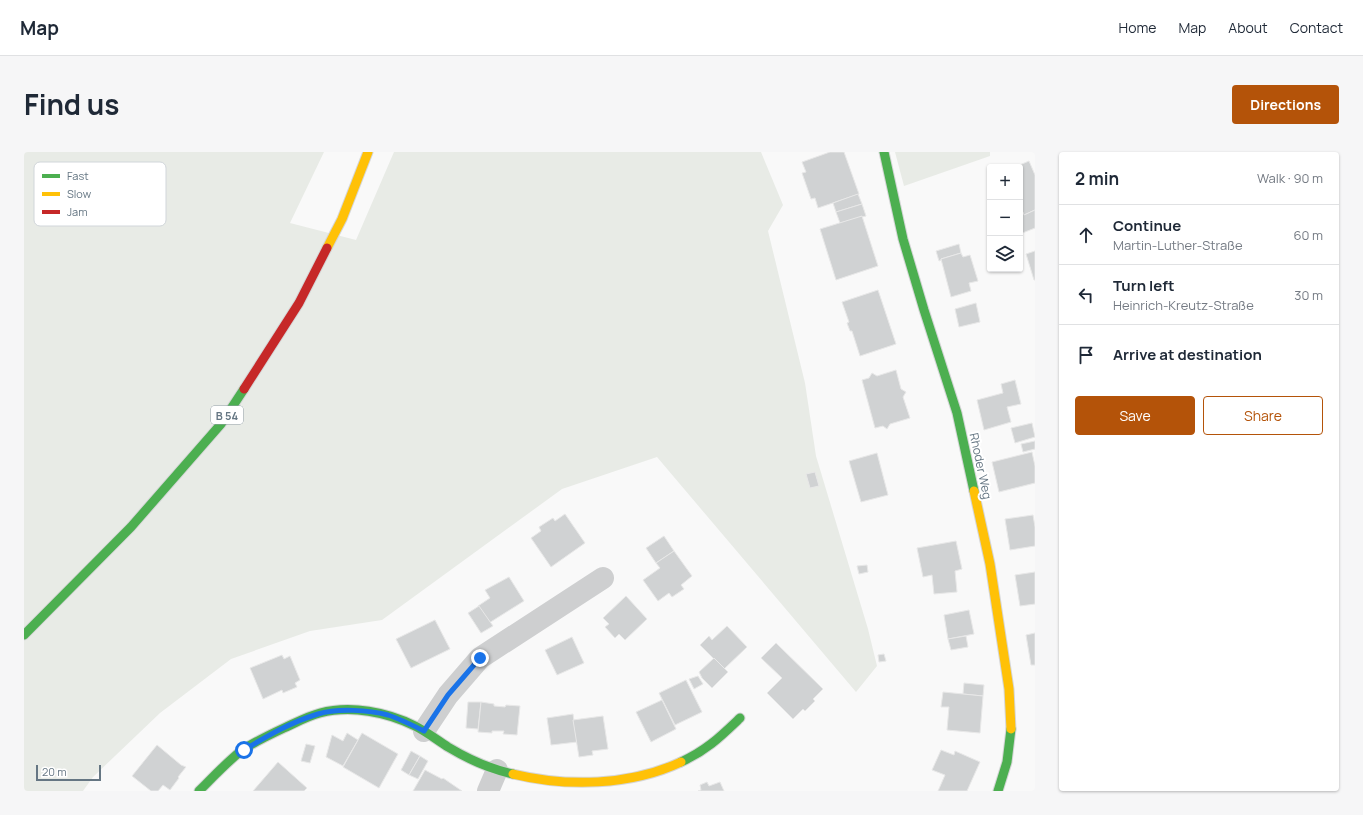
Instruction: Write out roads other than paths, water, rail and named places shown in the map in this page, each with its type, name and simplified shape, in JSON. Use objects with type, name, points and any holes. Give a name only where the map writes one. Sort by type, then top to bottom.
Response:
[{"type":"street","name":"B 54","points":[[24,635],[131,527],[221,424],[299,302],[342,219],[368,152]]},
{"type":"street","name":"Rhoder Weg","points":[[884,152],[903,239],[957,413],[990,564],[1009,689],[1011,726],[1007,762],[998,791]]},
{"type":"street","points":[[424,731],[448,695],[480,658],[603,578]]},
{"type":"street","points":[[198,791],[222,768],[244,750],[268,735],[319,713],[341,710],[364,711],[387,715],[408,722],[454,751],[497,770],[533,779],[574,783],[641,775],[670,767],[698,754],[720,737],[740,718]]},
{"type":"street","points":[[488,791],[497,770]]}]
